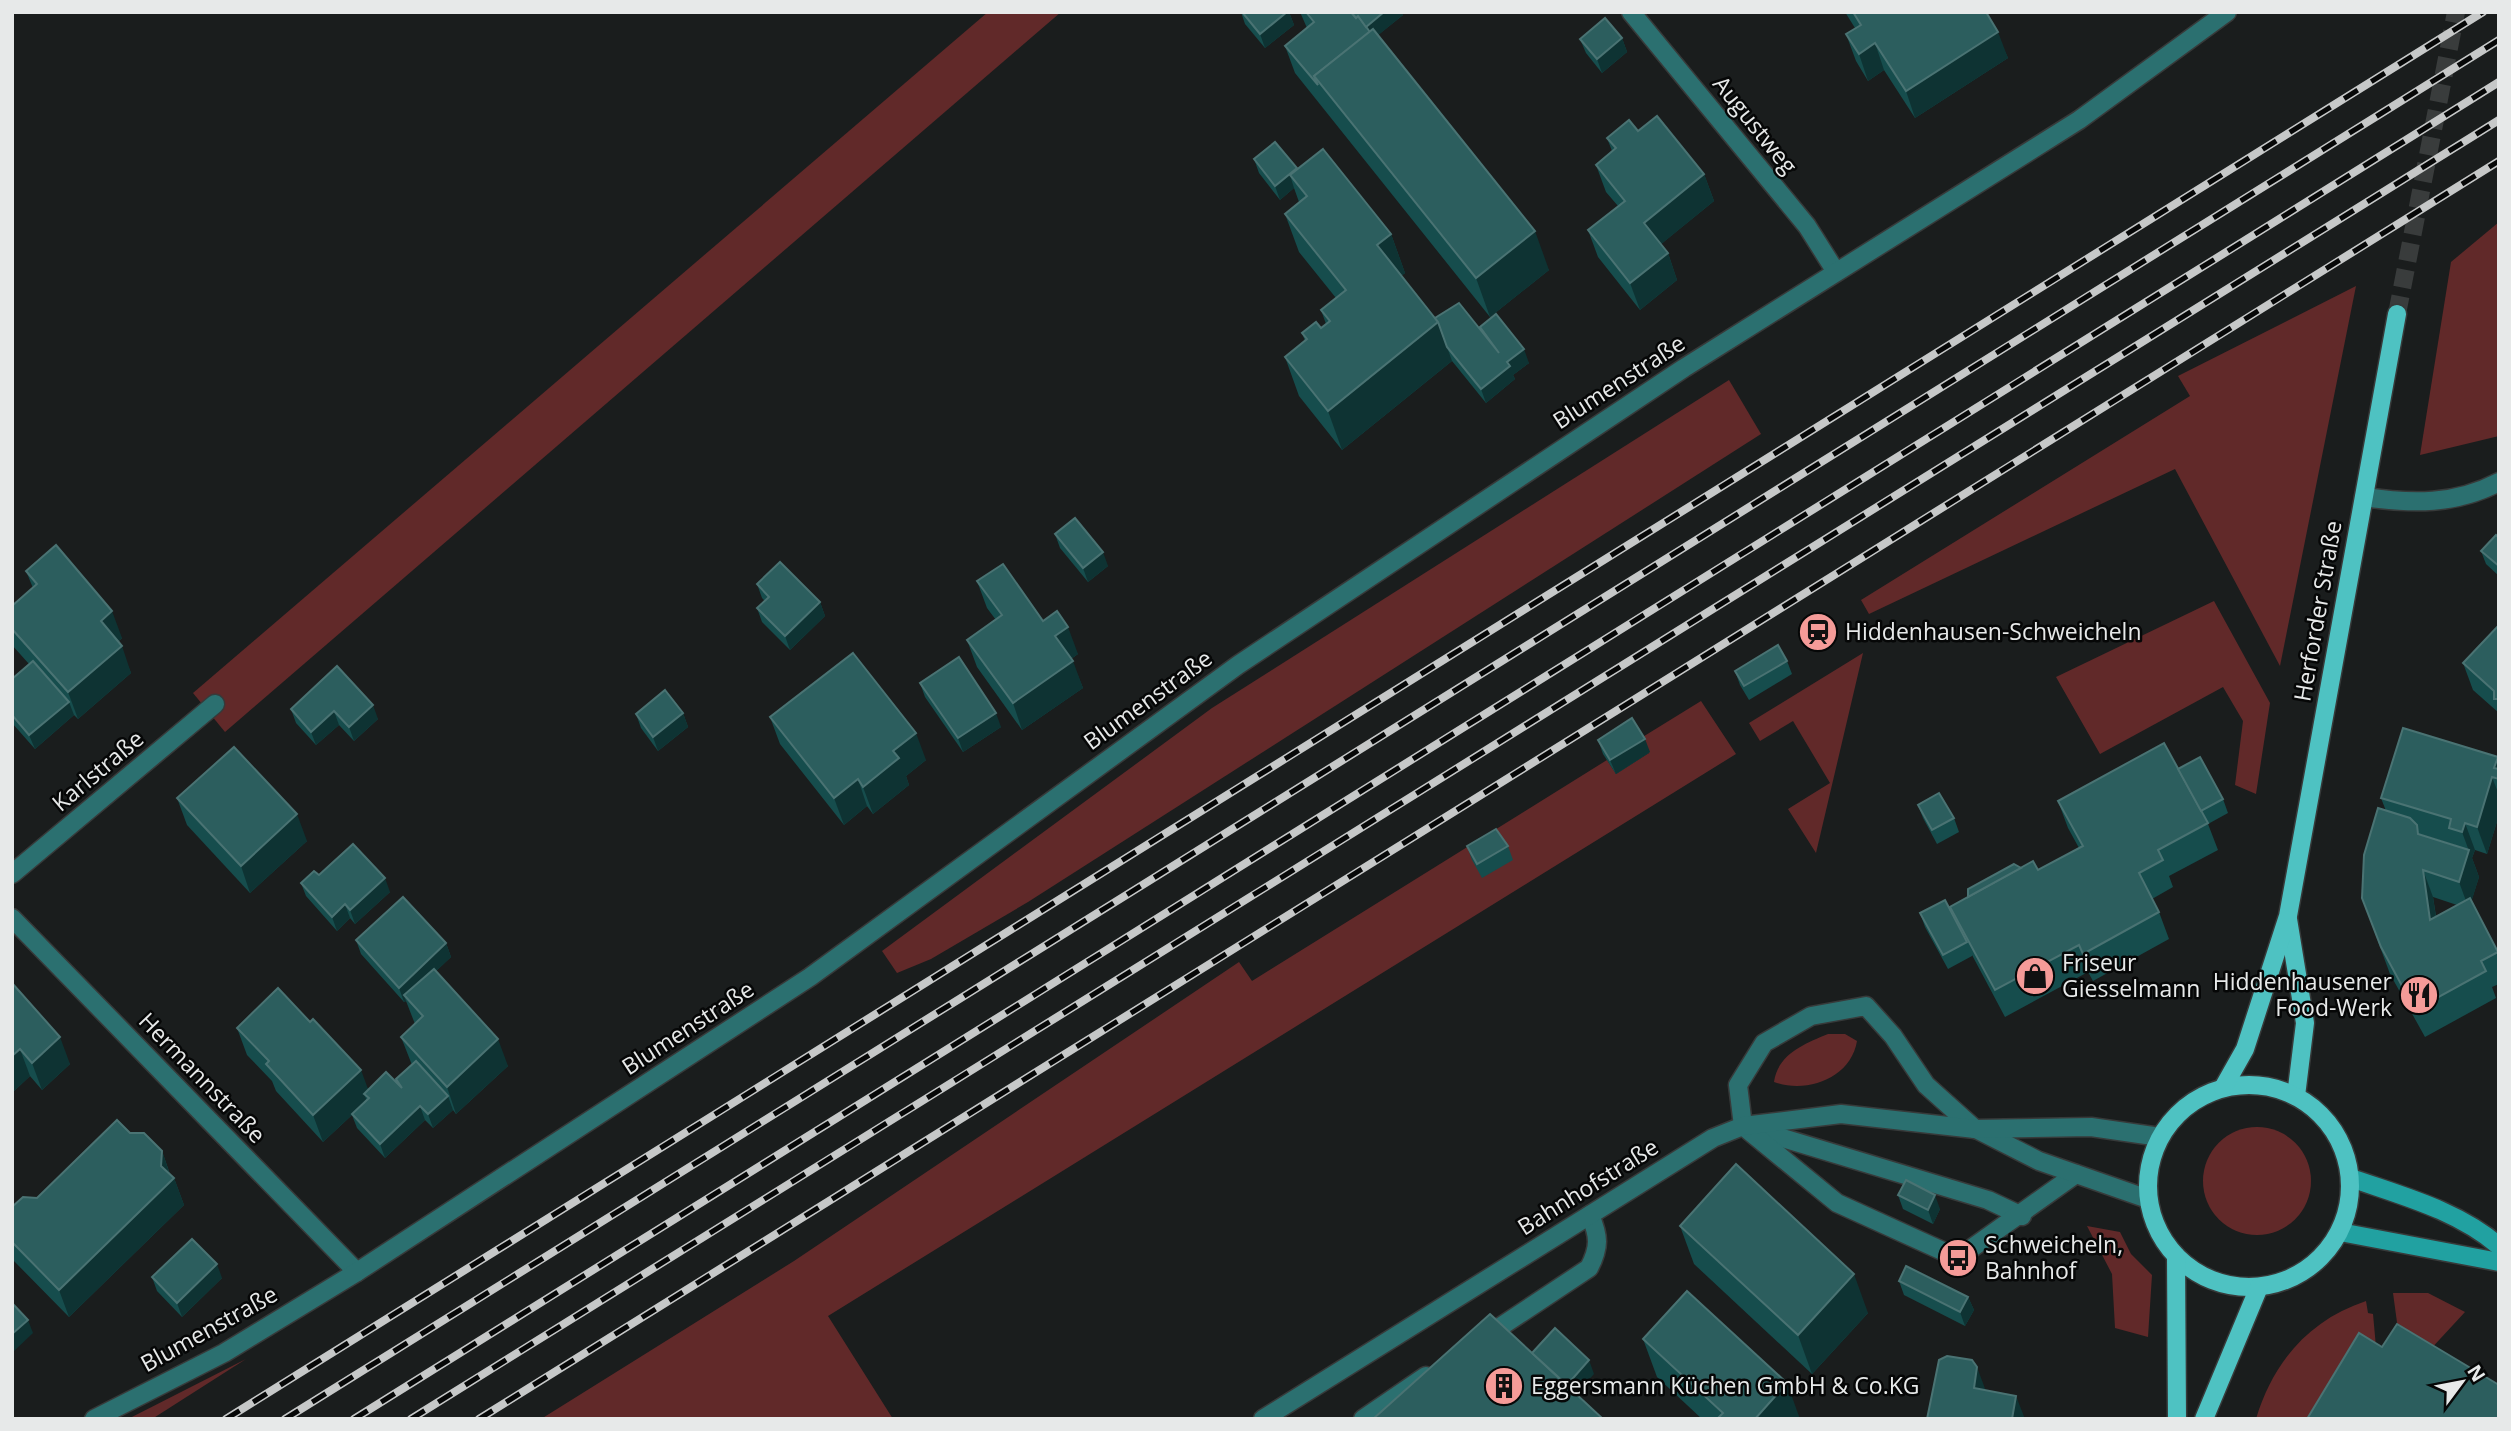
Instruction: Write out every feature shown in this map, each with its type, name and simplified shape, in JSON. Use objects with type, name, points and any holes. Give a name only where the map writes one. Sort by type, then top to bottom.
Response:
[{"type":"main road","name":"Herforder Straße","points":[[2222,1087],[2245,1049],[2288,916],[2397,314]]},
{"type":"main road","name":"Herforder Straße","points":[[2288,916],[2305,1023],[2296,1096]]},
{"type":"main road","points":[[2247,1084],[2273,1087],[2296,1096],[2317,1110],[2334,1130],[2345,1153],[2351,1178],[2351,1197],[2340,1232],[2304,1271],[2283,1283],[2259,1287],[2229,1286],[2200,1275],[2176,1256],[2162,1239],[2148,1199],[2148,1178],[2160,1137],[2172,1119],[2188,1105],[2222,1087],[2247,1084]]},
{"type":"main road","points":[[2176,1256],[2178,1419]]},
{"type":"main road","points":[[2204,1419],[2259,1287]]},
{"type":"street","name":"Augustweg","points":[[1632,12],[1807,226],[1836,272]]},
{"type":"street","name":"Blumenstraße","points":[[94,1419],[224,1353],[357,1272],[810,977],[1238,665],[1684,368],[2079,120],[2227,12]]},
{"type":"street","points":[[2364,497],[2404,503],[2472,496],[2499,482]]},
{"type":"street","name":"Karlstraße","points":[[12,874],[215,704]]},
{"type":"street","name":"Hermannstraße","points":[[12,918],[357,1272]]},
{"type":"street","points":[[1975,1129],[1926,1085],[1893,1036],[1866,1006],[1811,1016],[1764,1043],[1738,1085],[1743,1126],[1837,1203],[1958,1258],[2022,1216],[2076,1174]]},
{"type":"street","name":"Bahnhofstraße","points":[[1264,1419],[1713,1138],[1743,1126],[1840,1114],[1975,1129],[2091,1128],[2160,1137]]},
{"type":"street","points":[[1743,1126],[1988,1200],[2022,1216]]},
{"type":"street","name":"Bahnhofstraße","points":[[1975,1129],[2039,1161],[2148,1199]]},
{"type":"street","points":[[2351,1178],[2421,1202],[2475,1226],[2499,1246]]},
{"type":"street","points":[[1465,1350],[1589,1268],[1596,1254],[1599,1237],[1590,1215]]},
{"type":"street","points":[[2340,1232],[2499,1262]]},
{"type":"street","points":[[1363,1419],[1443,1365]]},
{"type":"shaded area","points":[[988,12],[1061,12],[225,732],[193,693]]},
{"type":"shaded area","points":[[2499,222],[2499,436],[2420,455],[2451,262]]},
{"type":"shaded area","points":[[2356,286],[2280,666],[2175,469],[1869,614],[1861,600],[2190,396],[2178,376]]},
{"type":"shaded area","points":[[1729,380],[1761,434],[1028,902],[931,959],[897,973],[882,951],[1212,708]]},
{"type":"shaded area","points":[[2214,601],[2270,703],[2256,794],[2235,785],[2243,721],[2223,687],[2100,754],[2056,677]]},
{"type":"shaded area","points":[[1863,653],[1816,853],[1788,809],[1830,783],[1793,721],[1760,741],[1749,723]]},
{"type":"shaded area","points":[[1701,701],[1736,754],[828,1316],[893,1419],[541,1419],[794,1261],[1239,962],[1252,981],[1607,760],[1616,774],[1649,753],[1641,738]]},
{"type":"shaded area","points":[[1828,1034],[1845,1034],[1857,1041],[1853,1054],[1837,1073],[1826,1080],[1800,1086],[1774,1082],[1776,1072],[1787,1057],[1801,1046]]},
{"type":"shaded area","points":[[2257,1127],[2278,1131],[2295,1143],[2307,1160],[2311,1181],[2307,1202],[2295,1219],[2278,1231],[2257,1235],[2236,1231],[2219,1219],[2207,1202],[2203,1181],[2207,1160],[2219,1143],[2236,1131]]},
{"type":"shaded area","points":[[2087,1226],[2120,1232],[2131,1254],[2152,1275],[2148,1337],[2115,1328],[2112,1274]]},
{"type":"shaded area","points":[[2393,1293],[2428,1293],[2465,1312],[2428,1352],[2399,1337]]},
{"type":"shaded area","points":[[2366,1301],[2368,1313],[2373,1314],[2377,1358],[2342,1419],[2256,1419],[2272,1379],[2296,1346],[2327,1319]]},
{"type":"shaded area","points":[[246,1359],[152,1419],[128,1419]]},
{"type":"building","points":[[1242,12],[1287,12],[1260,34]]},
{"type":"building","points":[[1306,12],[1351,12],[1356,18],[1358,16],[1370,32],[1314,76],[1318,85],[1285,46],[1314,22]]},
{"type":"building","points":[[1351,12],[1384,12],[1366,27],[1358,16],[1356,18]]},
{"type":"building","points":[[1853,12],[1986,12],[1998,32],[1906,91],[1875,43],[1859,54],[1846,34],[1861,25]]},
{"type":"building","points":[[1605,18],[1622,38],[1597,59],[1580,39]]},
{"type":"building","points":[[1373,29],[1535,231],[1476,278],[1314,76]]},
{"type":"building","points":[[1657,116],[1704,174],[1644,223],[1668,253],[1630,283],[1588,230],[1625,201],[1596,165],[1616,148],[1607,138],[1629,120],[1638,131]]},
{"type":"building","points":[[1275,142],[1297,168],[1275,186],[1254,159]]},
{"type":"building","points":[[1323,149],[1391,234],[1377,245],[1438,322],[1328,411],[1285,357],[1307,339],[1302,333],[1316,322],[1321,328],[1330,321],[1321,310],[1346,290],[1285,214],[1307,196],[1290,175]]},
{"type":"building","points":[[1459,303],[1499,353],[1480,327],[1496,314],[1524,349],[1507,362],[1510,366],[1481,389],[1447,347],[1435,318]]},
{"type":"building","points":[[1075,518],[1103,552],[1083,568],[1055,534]]},
{"type":"building","points":[[2496,535],[2499,538],[2499,566],[2481,551]]},
{"type":"building","points":[[56,545],[112,611],[101,621],[122,646],[68,692],[12,629],[12,606],[37,584],[26,571]]},
{"type":"building","points":[[780,562],[820,602],[785,636],[757,608],[769,597],[757,584]]},
{"type":"building","points":[[1003,564],[1043,621],[1057,611],[1068,627],[1055,636],[1073,661],[1013,703],[967,640],[1002,615],[977,581]]},
{"type":"building","points":[[2499,625],[2499,699],[2494,699],[2494,691],[2463,663]]},
{"type":"building","points":[[1778,645],[1787,661],[1744,686],[1735,671]]},
{"type":"building","points":[[853,653],[916,733],[893,751],[899,758],[863,787],[858,779],[834,798],[770,717]]},
{"type":"building","points":[[959,657],[996,713],[958,738],[920,683]]},
{"type":"building","points":[[33,661],[69,702],[29,735],[12,715],[12,679]]},
{"type":"building","points":[[337,666],[373,705],[349,727],[334,711],[311,732],[291,709]]},
{"type":"building","points":[[665,690],[683,713],[653,737],[636,714]]},
{"type":"building","points":[[1632,718],[1645,739],[1610,760],[1598,740]]},
{"type":"building","points":[[2403,728],[2498,757],[2494,768],[2499,769],[2499,779],[2492,777],[2477,827],[2465,823],[2462,832],[2449,828],[2451,819],[2381,798]]},
{"type":"building","points":[[2164,743],[2208,823],[2158,850],[2163,860],[2139,873],[2159,912],[2083,954],[2079,945],[1995,990],[1950,907],[2033,861],[2038,870],[2083,846],[2058,801]]},
{"type":"building","points":[[234,747],[297,814],[241,866],[177,798]]},
{"type":"building","points":[[2200,757],[2223,799],[2201,811],[2178,769]]},
{"type":"building","points":[[1939,793],[1954,818],[1932,830],[1918,805]]},
{"type":"building","points":[[2378,808],[2410,818],[2417,825],[2418,834],[2469,850],[2459,882],[2423,870],[2430,920],[2470,898],[2498,952],[2481,961],[2486,971],[2415,1010],[2381,947],[2362,898],[2364,855]]},
{"type":"building","points":[[1496,829],[1508,846],[1477,864],[1467,846]]},
{"type":"building","points":[[353,844],[385,878],[350,910],[345,904],[332,917],[301,883],[314,871],[319,875]]},
{"type":"building","points":[[2014,864],[2021,868],[1968,897],[1968,889]]},
{"type":"building","points":[[403,897],[446,943],[399,988],[356,940]]},
{"type":"building","points":[[1945,900],[1967,942],[1943,955],[1920,913]]},
{"type":"building","points":[[434,969],[498,1039],[447,1087],[401,1037],[423,1016],[404,995]]},
{"type":"building","points":[[12,983],[60,1037],[32,1063],[20,1049],[12,1056]]},
{"type":"building","points":[[278,988],[310,1022],[313,1019],[361,1070],[313,1115],[266,1064],[269,1061],[237,1028]]},
{"type":"building","points":[[416,1061],[448,1096],[428,1114],[420,1106],[380,1144],[352,1114],[369,1098],[364,1094],[386,1072],[402,1088],[396,1079]]},
{"type":"building","points":[[117,1120],[130,1133],[144,1133],[162,1151],[161,1166],[174,1178],[59,1290],[12,1242],[12,1207],[23,1197],[37,1198]]},
{"type":"building","points":[[1736,1164],[1854,1274],[1798,1335],[1680,1226]]},
{"type":"building","points":[[1906,1180],[1935,1195],[1928,1210],[1898,1195]]},
{"type":"building","points":[[192,1239],[217,1264],[177,1303],[152,1277]]},
{"type":"building","points":[[1906,1266],[1968,1297],[1960,1312],[1899,1281]]},
{"type":"building","points":[[1687,1291],[1787,1383],[1755,1419],[1717,1419],[1723,1413],[1643,1339]]},
{"type":"building","points":[[12,1303],[28,1320],[12,1334]]},
{"type":"building","points":[[1490,1314],[1603,1419],[1373,1419]]},
{"type":"building","points":[[2397,1324],[2499,1385],[2499,1419],[2307,1419],[2359,1333],[2382,1347]]},
{"type":"building","points":[[1555,1328],[1589,1360],[1567,1385],[1532,1353]]},
{"type":"building","points":[[1947,1356],[1972,1360],[1977,1367],[1974,1388],[2016,1396],[2012,1419],[1927,1419],[1939,1360]]},
{"type":"tunnel","points":[[2397,314],[2456,12]]},
{"type":"railway","points":[[226,1419],[2483,12]]},
{"type":"railway","points":[[285,1419],[2499,40]]},
{"type":"railway","points":[[354,1419],[2499,82]]},
{"type":"railway","points":[[411,1419],[2499,120]]},
{"type":"railway","points":[[479,1419],[2499,161]]},
{"type":"place","name":"Hiddenhausen-Schweicheln","points":[[1818,632]]},
{"type":"place","name":"Friseur Giesselmann","points":[[2035,976]]},
{"type":"place","name":"Hiddenhausener Food-Werk","points":[[2419,995]]},
{"type":"place","name":"Schweicheln, Bahnhof","points":[[1958,1258]]},
{"type":"place","name":"Eggersmann Küchen GmbH & Co.KG","points":[[1504,1386]]}]
